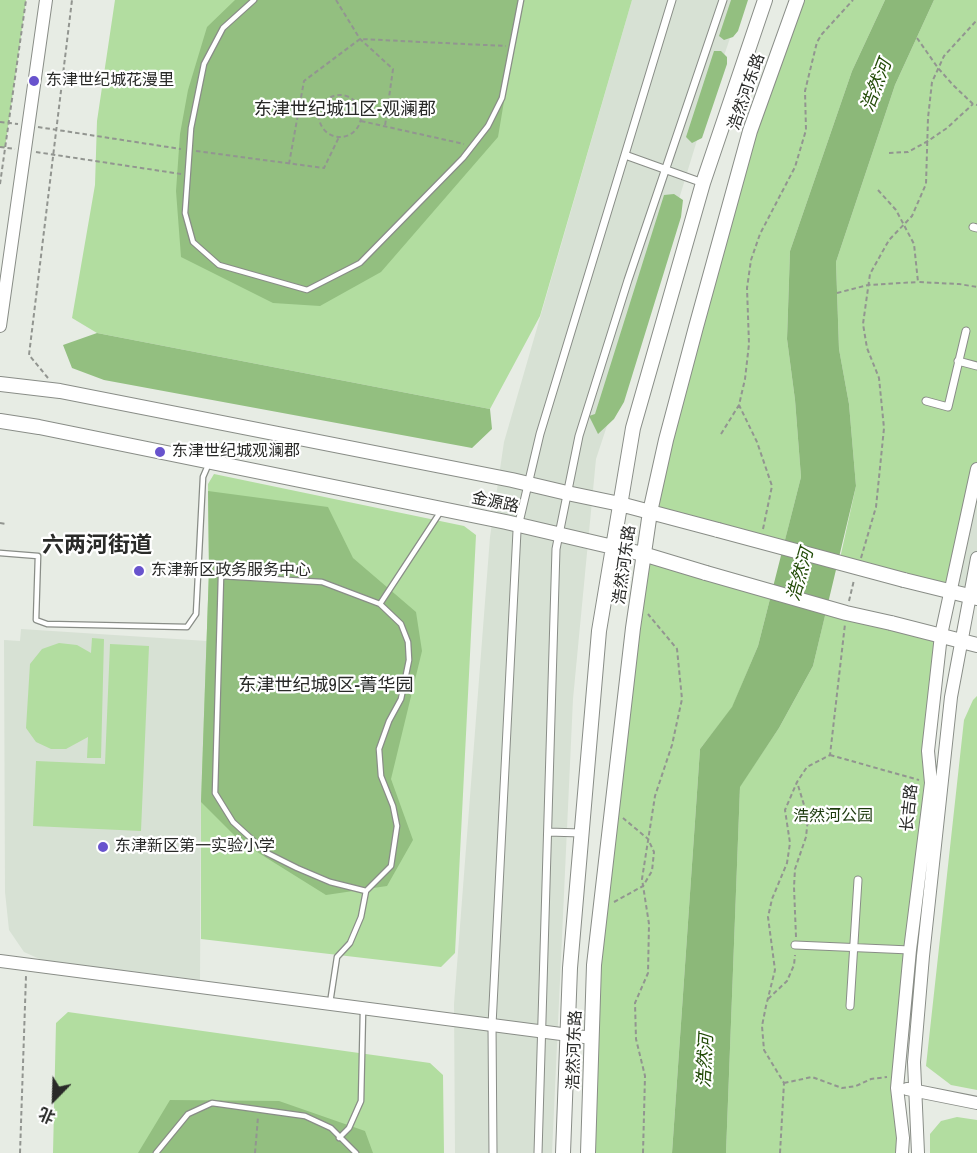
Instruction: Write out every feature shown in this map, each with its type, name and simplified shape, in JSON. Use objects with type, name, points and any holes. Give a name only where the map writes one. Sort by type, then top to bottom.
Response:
[{"type":"main road","name":"浩然河东路","points":[[563,1153],[570,968],[599,632],[633,428],[704,183],[765,0]]},
{"type":"main road","name":"浩然河东路","points":[[588,1153],[594,965],[637,600],[650,512],[666,440],[750,131],[797,0]]},
{"type":"main road","name":"金源路","points":[[0,384],[60,391],[528,483],[620,504],[974,597]]},
{"type":"main road","name":"金源路","points":[[0,421],[560,533],[643,554],[846,613],[977,645]]},
{"type":"street","points":[[0,326],[46,0]]},
{"type":"street","points":[[493,1153],[492,1025],[518,524],[543,423],[672,0]]},
{"type":"street","points":[[538,1153],[556,549],[579,436],[628,280],[723,0]]},
{"type":"street","points":[[625,155],[704,183]]},
{"type":"street","points":[[926,401],[948,406],[966,331]]},
{"type":"street","points":[[958,362],[977,366]]},
{"type":"street","name":"长吉路","points":[[902,1153],[903,1138],[897,1083],[930,783],[928,751],[941,635],[977,469]]},
{"type":"street","name":"长吉路","points":[[918,1153],[914,1062],[923,956],[951,697],[962,641],[974,597],[977,558]]},
{"type":"street","points":[[548,832],[582,833]]},
{"type":"street","points":[[850,1005],[858,880]]},
{"type":"street","points":[[795,945],[910,950]]},
{"type":"street","points":[[0,961],[592,1038]]},
{"type":"street","points":[[897,1083],[914,1091],[977,1102]]},
{"type":"lane","points":[[254,0],[223,28],[204,64],[191,128],[184,213],[193,242],[219,265],[307,290],[360,263],[456,166],[488,126],[502,98],[521,0]]},
{"type":"lane","points":[[0,553],[38,556],[36,620],[47,624],[187,627],[196,614],[203,477],[210,462]]},
{"type":"lane","points":[[380,604],[442,509]]},
{"type":"lane","points":[[330,1004],[337,957],[350,943],[361,917],[366,891],[391,866],[397,826],[393,806],[381,776],[379,749],[401,699],[409,660],[408,642],[401,624],[380,604],[322,582],[220,576],[215,793],[233,822],[267,853],[330,882],[366,891]]},
{"type":"lane","points":[[339,1138],[349,1128],[360,1101],[363,1008]]},
{"type":"lane","points":[[156,1153],[188,1114],[212,1103],[305,1116],[331,1128],[356,1153]]},
{"type":"path","points":[[0,184],[26,0]]},
{"type":"path","points":[[60,391],[29,355],[72,0]]},
{"type":"path","points":[[336,0],[360,39],[393,69],[385,126]]},
{"type":"path","points":[[721,434],[739,405],[745,379],[749,344],[747,288],[751,260],[760,234],[795,167],[800,152],[806,130],[805,91],[817,42],[853,0]]},
{"type":"path","points":[[830,755],[846,613],[876,507],[884,428],[879,378],[867,348],[863,324],[870,274],[889,240],[912,216],[927,184],[928,118],[932,82],[944,56],[977,20]]},
{"type":"path","points":[[889,153],[908,152],[928,141],[948,128],[975,104],[953,85],[916,38]]},
{"type":"path","points":[[289,164],[304,81],[360,39],[512,46]]},
{"type":"path","points":[[344,94],[356,101],[362,114],[361,121],[354,132],[349,135],[332,136],[322,127],[318,113],[320,106],[330,96],[344,94]]},
{"type":"path","points":[[361,121],[473,146]]},
{"type":"path","points":[[0,122],[28,126]]},
{"type":"path","points":[[24,150],[187,175]]},
{"type":"path","points":[[878,190],[896,210],[914,244],[918,282]]},
{"type":"path","points":[[837,293],[868,285],[918,282],[977,287]]},
{"type":"path","points":[[739,405],[757,442],[772,486],[761,542]]},
{"type":"path","points":[[0,523],[7,524]]},
{"type":"path","points":[[637,600],[677,649],[682,699],[672,745],[655,796],[642,879],[649,924],[648,974],[635,1003],[636,1039],[645,1076],[643,1153]]},
{"type":"path","points":[[780,1153],[784,1083],[764,1050],[762,1026],[775,970],[768,917],[772,899],[787,863],[790,843],[785,810],[797,782],[807,767],[830,755],[855,764],[930,783]]},
{"type":"path","points":[[767,1000],[787,981],[794,965],[795,869],[806,837],[808,818],[797,782]]},
{"type":"path","points":[[601,910],[643,886],[652,870],[654,852],[648,840],[612,808]]},
{"type":"path","points":[[21,1153],[26,964]]},
{"type":"path","points":[[784,1083],[812,1077],[842,1088],[886,1077],[897,1083]]},
{"type":"path","points":[[255,1153],[258,1109]]},
{"type":"shaded area","points":[[235,0],[521,0],[498,137],[381,272],[320,306],[273,303],[181,257],[176,191],[180,134],[188,90],[207,27]]},
{"type":"shaded area","points":[[632,0],[743,0],[596,459],[573,699],[552,1153],[455,1153],[454,1004],[490,537],[504,442]]},
{"type":"shaded area","points":[[731,0],[748,0],[738,31],[733,37],[724,40],[719,36]]},
{"type":"shaded area","points":[[714,51],[721,51],[727,57],[727,64],[702,138],[692,143],[686,137]]},
{"type":"shaded area","points":[[674,194],[683,200],[681,217],[624,402],[614,419],[598,434],[589,416],[595,414],[664,195]]},
{"type":"shaded area","points":[[97,333],[490,409],[492,429],[472,448],[104,380],[72,368],[63,345]]},
{"type":"shaded area","points":[[977,469],[977,598],[950,591]]},
{"type":"shaded area","points":[[208,491],[328,507],[353,558],[416,612],[422,651],[391,779],[413,840],[387,886],[326,895],[241,842],[201,802],[209,570]]},
{"type":"shaded area","name":"东津新区第一实验小学","points":[[21,629],[207,641],[201,802],[200,980],[42,960],[24,952],[9,930],[5,892],[4,640],[20,641]]},
{"type":"shaded area","points":[[170,1100],[279,1101],[365,1131],[373,1153],[138,1153]]},
{"type":"green space","points":[[0,0],[26,0],[5,148],[0,147]]},
{"type":"green space","points":[[115,0],[632,0],[540,316],[490,409],[97,333],[72,318],[95,185],[97,121]]},
{"type":"green space","points":[[797,0],[885,0],[852,71],[790,251],[787,339],[795,400],[801,477],[783,548],[650,512],[696,327]]},
{"type":"green space","points":[[934,0],[977,0],[977,469],[950,591],[839,563],[856,486],[849,404],[839,349],[836,262],[895,85]]},
{"type":"green space","points":[[214,474],[464,526],[476,535],[455,953],[441,967],[201,939],[201,802],[209,570],[208,484]]},
{"type":"green space","points":[[643,554],[772,591],[758,646],[732,708],[700,749],[672,1153],[588,1153],[594,965]]},
{"type":"green space","name":"浩然河公园","points":[[827,607],[941,635],[931,783],[897,1088],[902,1153],[726,1153],[740,786],[779,728],[813,666]]},
{"type":"green space","points":[[92,638],[104,639],[101,758],[87,758],[88,737],[66,749],[51,749],[36,742],[26,728],[30,664],[42,649],[59,643],[77,645],[91,653]]},
{"type":"green space","points":[[110,644],[149,646],[141,831],[33,826],[36,761],[105,764]]},
{"type":"green space","points":[[977,696],[977,1090],[951,1085],[926,1066],[964,720]]},
{"type":"green space","points":[[68,1012],[430,1063],[443,1075],[444,1153],[53,1153],[56,1023]]},
{"type":"green space","points":[[957,1117],[977,1120],[977,1153],[930,1153],[930,1134],[941,1121]]},
{"type":"water","name":"浩然河","points":[[885,0],[934,0],[895,85],[836,262],[839,349],[849,404],[856,486],[813,666],[779,728],[740,787],[726,1153],[672,1153],[700,749],[732,707],[758,646],[801,477],[795,400],[787,339],[790,251],[852,71]]},
{"type":"place","name":"东津世纪城花漫里","points":[[34,81]]},
{"type":"place","name":"东津世纪城观澜郡","points":[[160,452]]},
{"type":"place","name":"东津新区政务服务中心","points":[[139,571]]},
{"type":"place","name":"东津新区第一实验小学","points":[[103,847]]},
{"type":"district","name":"东津世纪城11区-观澜郡","points":[[345,110]]},
{"type":"district","name":"六两河街道","points":[[97,546]]},
{"type":"district","name":"东津世纪城9区-菁华园","points":[[326,686]]}]
